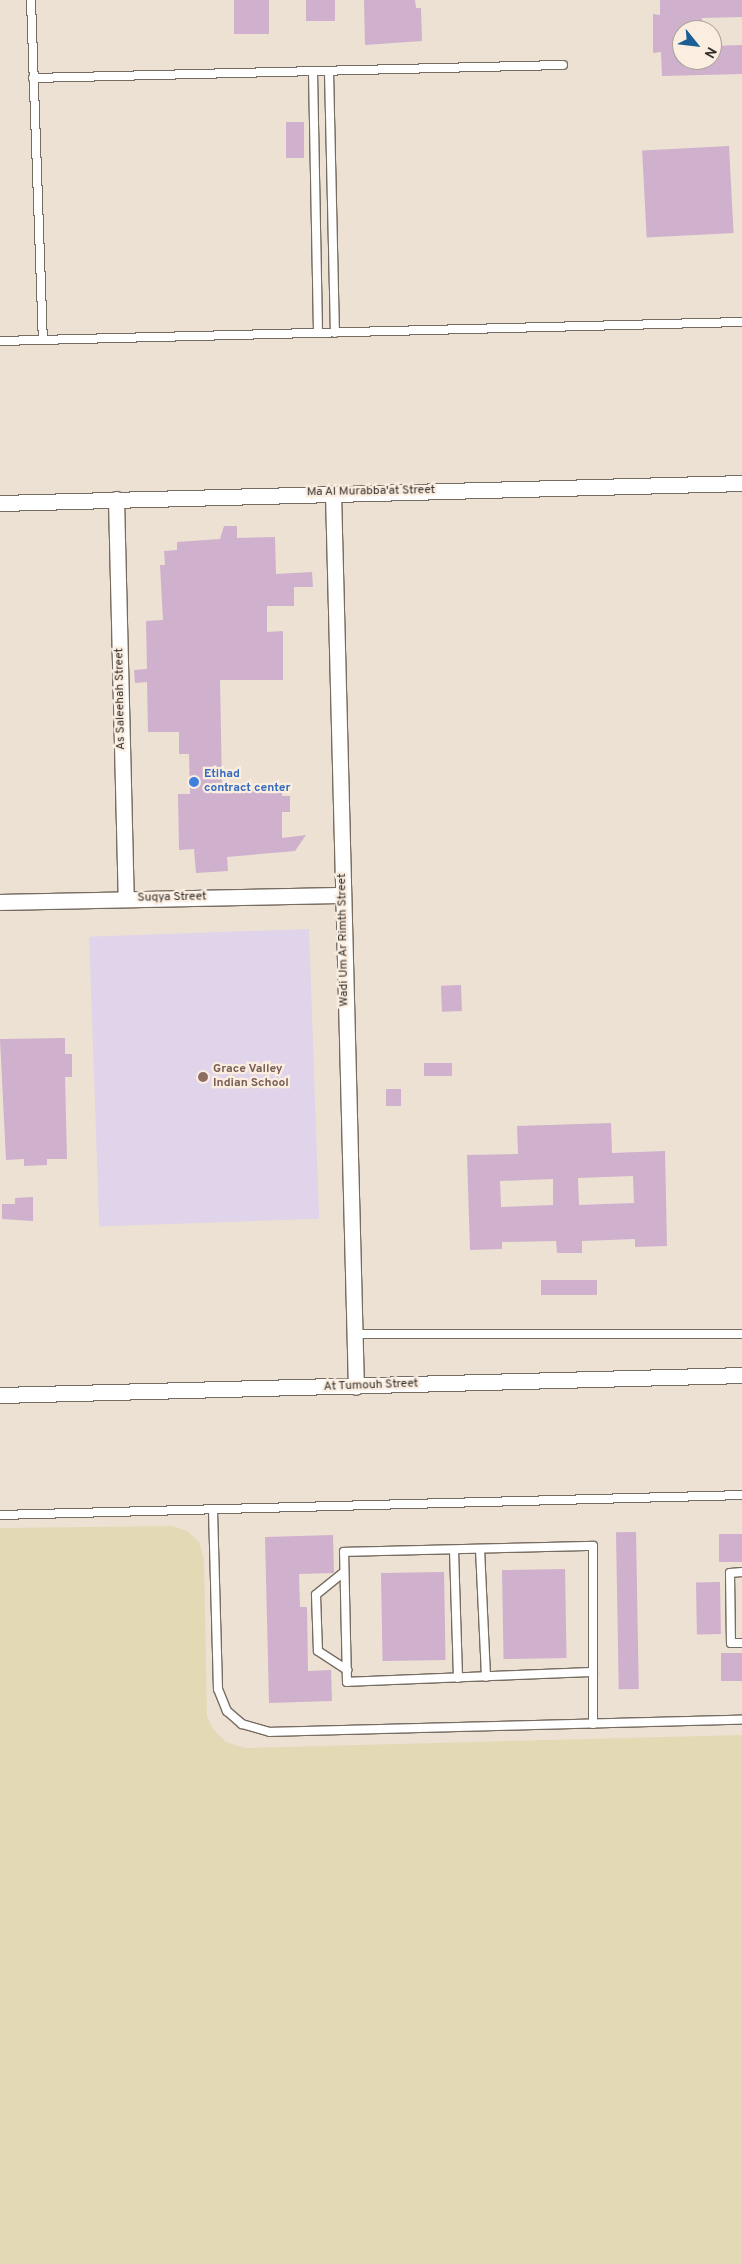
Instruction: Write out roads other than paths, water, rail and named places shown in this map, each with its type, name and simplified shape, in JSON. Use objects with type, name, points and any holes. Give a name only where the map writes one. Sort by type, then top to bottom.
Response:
[{"type":"street","name":"Ma Al Murabba'at Street","points":[[0,503],[742,483]]},
{"type":"street","name":"Wadi Um Ar Rimth Street","points":[[333,493],[356,1387]]},
{"type":"street","name":"As Saleehah Street","points":[[116,499],[126,898]]},
{"type":"street","name":"Suqya Street","points":[[0,902],[343,895]]},
{"type":"street","name":"At Tumouh Street","points":[[0,1395],[356,1387],[742,1375]]},
{"type":"lane","points":[[31,0],[43,340]]},
{"type":"lane","points":[[33,78],[564,65]]},
{"type":"lane","points":[[313,71],[318,333]]},
{"type":"lane","points":[[329,71],[335,333]]},
{"type":"lane","points":[[0,341],[742,322]]},
{"type":"lane","points":[[356,1334],[742,1334]]},
{"type":"lane","points":[[0,1515],[742,1495]]},
{"type":"lane","points":[[213,1510],[218,1689],[227,1711],[242,1724],[270,1732],[742,1720]]},
{"type":"lane","points":[[593,1672],[347,1682],[344,1552],[592,1546],[593,1672],[593,1724]]},
{"type":"lane","points":[[480,1549],[486,1677]]},
{"type":"lane","points":[[454,1550],[458,1678]]},
{"type":"lane","points":[[344,1572],[316,1595],[318,1651],[347,1670]]},
{"type":"lane","points":[[742,1572],[730,1572],[731,1643],[742,1643]]},
{"type":"place","name":"Etihad contract center","points":[[194,782]]},
{"type":"place","name":"Grace Valley Indian School","points":[[203,1077]]}]
